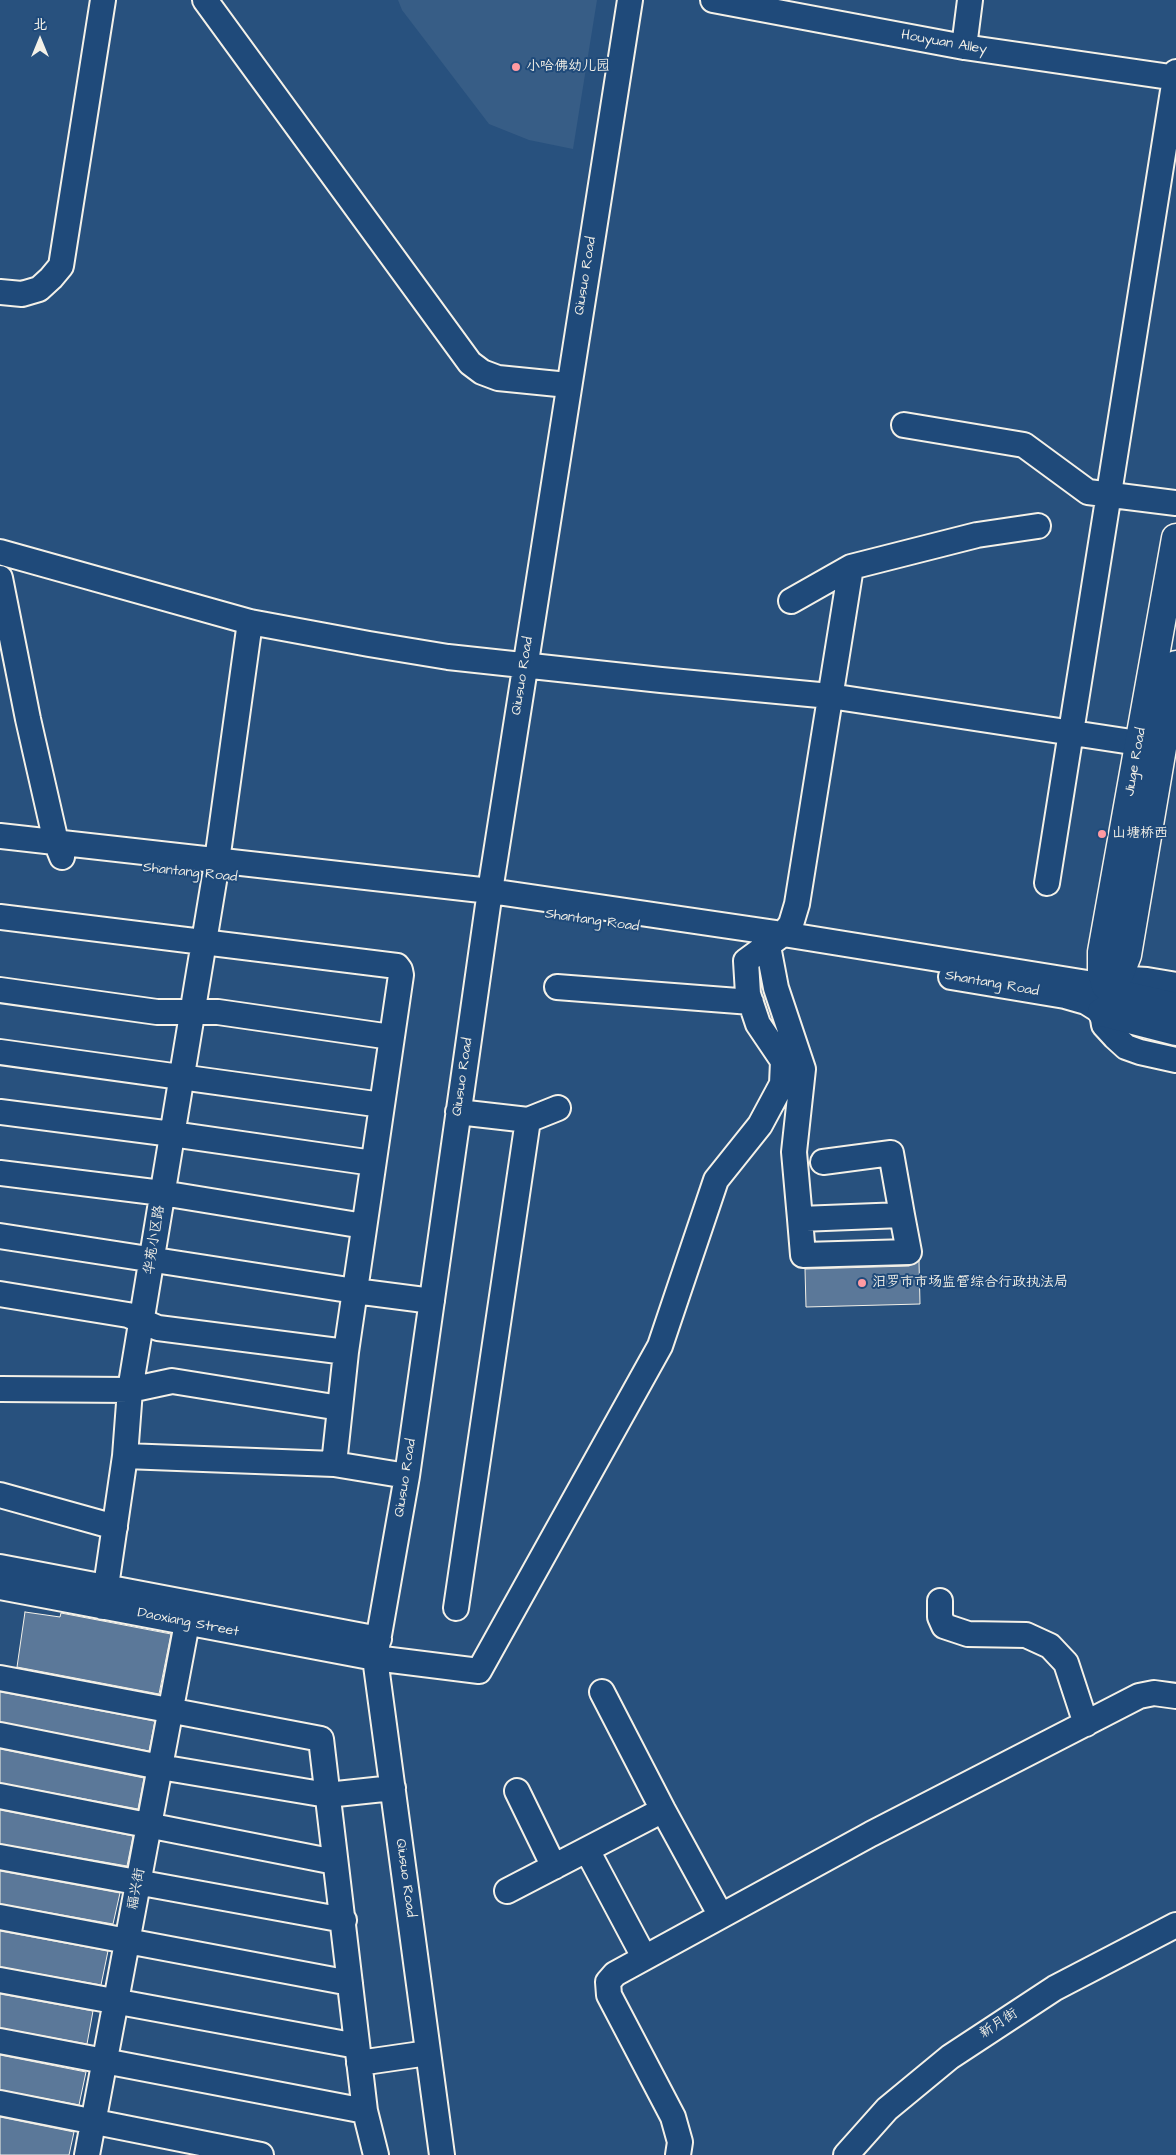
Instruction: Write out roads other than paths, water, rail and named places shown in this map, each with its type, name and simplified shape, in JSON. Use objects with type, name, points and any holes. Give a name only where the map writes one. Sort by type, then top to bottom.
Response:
[{"type":"main road","name":"Jiuge Road","points":[[1104,999],[1120,973],[1127,955],[1176,538]]},
{"type":"main road","name":"Jiuge Road","points":[[1151,745],[1176,665]]},
{"type":"main road","name":"Shantang Road","points":[[1104,999],[1127,996],[1176,1007]]},
{"type":"main road","name":"Shantang Road","points":[[1104,999],[1176,1031]]},
{"type":"street","points":[[0,292],[22,294],[38,289],[51,278],[60,266],[103,0]]},
{"type":"street","points":[[205,0],[470,363],[482,372],[498,378],[568,385]]},
{"type":"street","name":"Qiusuo Road","points":[[442,2155],[392,1788],[377,1648],[407,1476],[488,899],[630,0]]},
{"type":"street","name":"Houyuan Alley","points":[[713,0],[964,47],[1176,76]]},
{"type":"street","points":[[964,47],[970,0]]},
{"type":"street","points":[[1047,883],[1176,76]]},
{"type":"street","points":[[904,426],[1024,445],[1088,492],[1176,502]]},
{"type":"street","points":[[791,601],[851,567],[977,535],[1038,526]]},
{"type":"street","points":[[0,552],[250,622],[448,656],[830,696],[1151,745]]},
{"type":"street","points":[[0,1567],[104,1597],[377,1648],[479,1671],[660,1346],[716,1180],[760,1125],[782,1084],[783,1061],[758,1024],[748,994],[746,961],[775,940],[792,924],[797,904],[851,567]]},
{"type":"street","points":[[0,578],[28,719],[59,851]]},
{"type":"street","name":"华苑小区路","points":[[104,1597],[125,1456],[130,1390],[216,868],[250,622]]},
{"type":"street","name":"Shantang Road","points":[[0,836],[59,851]]},
{"type":"street","name":"Shantang Road","points":[[0,852],[59,851],[488,899],[775,940],[1104,999]]},
{"type":"street","points":[[0,917],[397,966],[401,975],[346,1352],[334,1464]]},
{"type":"street","points":[[775,940],[776,988],[803,1069],[794,1152],[803,1255],[909,1252],[892,1153],[824,1162]]},
{"type":"street","points":[[1176,985],[1130,979],[1104,999],[1104,1025],[1126,1047],[1176,1060]]},
{"type":"street","points":[[557,987],[751,1002]]},
{"type":"street","points":[[0,990],[157,1012],[218,1012],[392,1038]]},
{"type":"street","points":[[0,1052],[382,1105]]},
{"type":"street","points":[[458,1112],[528,1120],[558,1108]]},
{"type":"street","points":[[0,1112],[172,1134],[373,1164]]},
{"type":"street","points":[[456,1608],[528,1120]]},
{"type":"street","points":[[0,1173],[162,1193],[364,1226]]},
{"type":"street","points":[[800,1219],[902,1215]]},
{"type":"street","points":[[0,1236],[355,1291],[432,1300]]},
{"type":"street","points":[[0,1294],[128,1315],[158,1328],[346,1352]]},
{"type":"street","points":[[0,1390],[130,1390],[172,1381],[340,1408]]},
{"type":"street","points":[[125,1456],[334,1464],[407,1476]]},
{"type":"street","points":[[0,1495],[115,1527]]},
{"type":"street","name":"Daoxiang Street","points":[[0,1587],[104,1597],[187,1624],[377,1648]]},
{"type":"street","points":[[940,1601],[940,1617],[944,1626],[968,1634],[1026,1635],[1050,1646],[1066,1663],[1086,1724]]},
{"type":"street","name":"福兴街","points":[[87,2155],[187,1624]]},
{"type":"street","points":[[0,1678],[321,1739],[335,1862],[344,1920],[365,2111],[376,2155]]},
{"type":"street","points":[[602,1692],[721,1916]]},
{"type":"street","points":[[678,2155],[680,2142],[673,2117],[609,1995],[608,1982],[615,1974],[871,1834],[1139,1696],[1154,1693],[1176,1696]]},
{"type":"street","points":[[0,1735],[160,1767],[327,1795],[392,1788]]},
{"type":"street","points":[[517,1791],[554,1867]]},
{"type":"street","points":[[0,1796],[335,1862]]},
{"type":"street","points":[[507,1892],[663,1810]]},
{"type":"street","points":[[587,1850],[644,1957]]},
{"type":"street","points":[[0,1857],[344,1920]]},
{"type":"street","points":[[0,1917],[350,1983]]},
{"type":"street","name":"新月街","points":[[846,2155],[887,2109],[950,2057],[1055,1988],[1176,1925]]},
{"type":"street","points":[[0,1980],[116,2001],[358,2054],[428,2053]]},
{"type":"street","points":[[0,2041],[365,2111]]},
{"type":"street","points":[[0,2103],[261,2155]]},
{"type":"place","name":"小哈佛幼儿园","points":[[516,67]]},
{"type":"place","name":"山塘桥西","points":[[1102,834]]},
{"type":"place","name":"汨罗市市场监管综合行政执法局","points":[[862,1283]]}]
